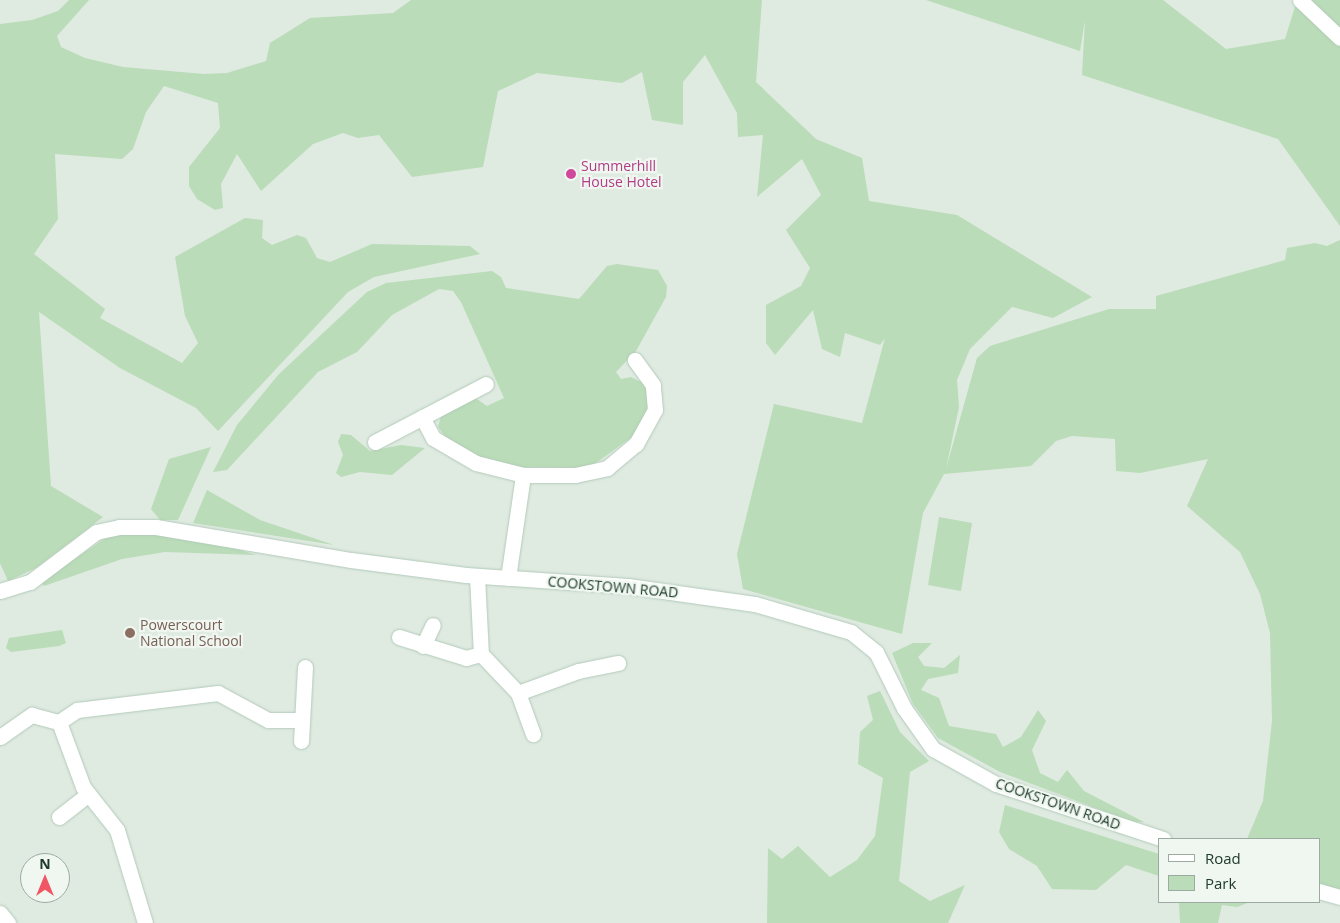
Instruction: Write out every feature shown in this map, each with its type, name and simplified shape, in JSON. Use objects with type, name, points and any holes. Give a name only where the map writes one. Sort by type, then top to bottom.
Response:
[{"type":"street","points":[[1300,0],[1340,38]]},
{"type":"street","points":[[422,417],[433,438],[476,463],[522,475],[575,475],[607,468],[636,444],[655,410],[653,385],[635,360]]},
{"type":"street","points":[[375,442],[486,384]]},
{"type":"street","points":[[508,578],[522,475]]},
{"type":"street","name":"COOKSTOWN ROAD","points":[[0,591],[30,582],[96,532],[119,526],[187,530],[351,560],[477,576],[734,600],[851,632],[876,652],[904,708],[933,749],[996,784],[1160,838]]},
{"type":"street","points":[[477,576],[482,654],[518,692],[533,734]]},
{"type":"street","points":[[423,646],[432,625]]},
{"type":"street","points":[[399,637],[466,658],[482,654]]},
{"type":"street","points":[[518,692],[578,671],[618,663]]},
{"type":"street","points":[[301,741],[306,668]]},
{"type":"street","points":[[0,737],[32,715],[59,722],[77,710],[218,693],[268,720],[302,720]]},
{"type":"street","points":[[59,722],[76,774],[88,794],[117,830],[145,923]]},
{"type":"street","points":[[59,817],[88,794]]},
{"type":"street","points":[[1320,890],[1340,898]]},
{"type":"street","points":[[0,913],[8,923]]},
{"type":"green space","points":[[69,0],[89,0],[57,36],[61,47],[85,58],[123,67],[204,74],[227,73],[266,61],[270,43],[310,18],[393,13],[411,0],[762,0],[756,82],[816,139],[862,158],[869,201],[957,215],[1092,297],[1053,318],[1012,307],[970,349],[957,380],[959,407],[946,469],[977,358],[990,346],[1109,309],[1156,309],[1156,296],[1285,260],[1287,248],[1315,243],[1327,246],[1340,240],[1340,895],[1320,888],[1320,838],[1247,838],[1263,801],[1272,721],[1270,633],[1260,594],[1240,552],[1187,506],[1208,459],[1140,473],[1116,471],[1115,439],[1072,436],[1056,441],[1031,466],[944,474],[923,513],[902,634],[743,589],[737,554],[774,404],[862,423],[885,338],[880,345],[845,333],[840,357],[822,349],[813,310],[775,355],[766,343],[766,305],[801,286],[810,268],[786,230],[821,195],[802,159],[757,197],[763,135],[738,137],[737,113],[705,55],[683,82],[683,125],[652,120],[642,72],[622,83],[537,73],[498,91],[483,167],[412,177],[379,135],[358,138],[343,133],[313,144],[261,191],[237,154],[221,184],[223,208],[215,210],[197,199],[189,186],[189,167],[220,128],[218,103],[164,86],[146,112],[133,149],[122,159],[55,154],[58,219],[34,254],[105,309],[100,318],[182,363],[198,343],[185,316],[175,257],[245,218],[263,220],[262,238],[272,245],[297,235],[306,238],[317,258],[330,262],[372,244],[470,246],[480,254],[374,277],[348,292],[218,431],[196,408],[120,368],[39,312],[51,486],[103,517],[36,568],[8,581],[0,563],[0,24],[32,20],[58,11]]},
{"type":"green space","points":[[926,0],[1163,0],[1226,49],[1285,39],[1297,0],[1340,0],[1340,226],[1278,139],[1082,75],[1085,20],[1080,51]]},
{"type":"green space","points":[[617,264],[658,270],[667,286],[666,297],[636,351],[616,372],[621,379],[631,377],[645,384],[648,408],[636,434],[589,468],[520,467],[479,458],[450,443],[438,427],[441,416],[474,397],[487,406],[504,398],[461,302],[453,291],[439,289],[392,315],[357,352],[318,372],[227,470],[213,472],[237,425],[279,374],[367,292],[386,283],[492,271],[501,277],[506,288],[579,299],[607,266]]},
{"type":"green space","points":[[341,434],[351,435],[370,451],[401,445],[425,448],[392,475],[360,472],[341,477],[336,473],[343,455],[338,442]]},
{"type":"green space","points":[[211,447],[178,520],[160,520],[151,509],[169,459]]},
{"type":"green space","points":[[207,490],[260,520],[334,545],[193,523]]},
{"type":"green space","points":[[939,517],[972,523],[961,591],[928,585]]},
{"type":"green space","points":[[136,531],[199,537],[256,555],[165,552],[122,559],[44,586],[41,582],[107,537]]},
{"type":"green space","points":[[62,630],[66,643],[59,646],[11,652],[6,648],[9,638]]},
{"type":"green space","points":[[913,643],[932,643],[918,657],[924,666],[944,668],[960,655],[958,673],[928,679],[921,690],[939,698],[949,726],[996,734],[1003,747],[1021,737],[1038,710],[1046,721],[1032,750],[1040,773],[1058,782],[1067,770],[1084,791],[1144,822],[1133,822],[1000,772],[938,738],[913,704],[892,653]]},
{"type":"green space","points":[[880,691],[900,732],[929,761],[910,772],[899,881],[930,901],[965,885],[948,923],[767,923],[768,848],[782,859],[798,846],[830,877],[857,860],[875,836],[883,778],[858,764],[860,732],[873,720],[867,696]]},
{"type":"green space","points":[[1005,805],[1158,854],[1158,876],[1126,865],[1096,890],[1052,889],[1037,866],[1009,849],[999,832]]},
{"type":"green space","points":[[1179,903],[1247,903],[1237,907],[1222,905],[1218,923],[1180,923]]},
{"type":"place","name":"Summerhill House Hotel","points":[[571,174]]},
{"type":"place","name":"Powerscourt National School","points":[[130,633]]}]
